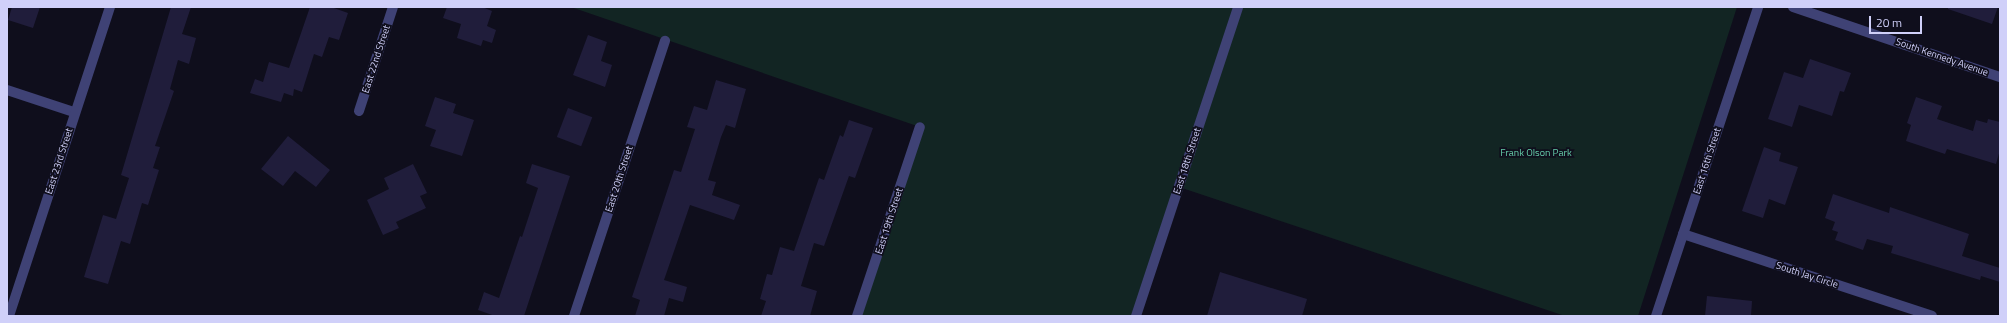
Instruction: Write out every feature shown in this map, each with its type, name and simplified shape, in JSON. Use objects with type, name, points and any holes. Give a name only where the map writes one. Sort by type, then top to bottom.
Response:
[{"type":"street","name":"East 23rd Street","points":[[9,316],[74,112],[110,7]]},
{"type":"street","name":"East 22nd Street","points":[[359,111],[393,7]]},
{"type":"street","name":"East 18th Street","points":[[1136,316],[1238,7]]},
{"type":"street","name":"East 16th Street","points":[[1656,316],[1758,7]]},
{"type":"street","name":"South Kennedy Avenue","points":[[1793,7],[2000,77]]},
{"type":"street","name":"East 20th Street","points":[[574,316],[665,41]]},
{"type":"street","points":[[7,90],[74,112]]},
{"type":"street","name":"East 19th Street","points":[[857,316],[920,127]]},
{"type":"street","name":"South Jay Circle","points":[[1683,234],[1932,316]]},
{"type":"green space","name":"Frank Olson Park","points":[[571,7],[1737,7],[1638,316],[1565,316],[1179,187],[1136,316],[857,316],[920,127]]},
{"type":"building","points":[[12,7],[40,7],[33,28],[8,20]]},
{"type":"building","points":[[171,7],[191,7],[182,34],[196,38],[189,64],[178,60],[170,89],[174,91],[155,146],[160,147],[153,168],[159,170],[148,205],[142,203],[130,244],[121,241],[108,284],[84,277],[103,215],[116,219],[129,178],[121,175]]},
{"type":"building","points":[[310,7],[331,7],[348,13],[339,40],[329,37],[322,57],[314,54],[302,92],[294,89],[293,96],[284,93],[281,102],[250,93],[255,79],[263,82],[269,62],[289,68]]},
{"type":"building","points":[[447,7],[482,7],[492,11],[487,26],[496,30],[492,43],[483,40],[481,46],[457,38],[461,24],[443,18]]},
{"type":"building","points":[[1948,7],[1998,7],[1992,24],[1948,9]]},
{"type":"building","points":[[588,35],[607,42],[601,61],[612,65],[605,87],[573,75]]},
{"type":"building","points":[[1810,59],[1851,73],[1844,92],[1840,91],[1832,116],[1799,105],[1792,127],[1768,119],[1784,72],[1803,78]]},
{"type":"building","points":[[716,80],[746,89],[735,128],[726,125],[708,180],[716,182],[712,195],[740,205],[734,220],[690,205],[664,280],[687,287],[683,302],[669,298],[664,316],[635,316],[640,300],[632,297],[674,170],[681,172],[695,129],[687,127],[694,106],[707,110]]},
{"type":"building","points":[[435,97],[456,104],[453,113],[474,120],[462,156],[430,146],[436,130],[425,126]]},
{"type":"building","points":[[1916,97],[1942,106],[1937,119],[1973,131],[1976,120],[1987,123],[1988,119],[2000,122],[2000,150],[1996,164],[1947,149],[1945,154],[1906,141],[1911,125],[1907,123]]},
{"type":"building","points":[[568,108],[592,117],[581,146],[557,137]]},
{"type":"building","points":[[849,120],[873,128],[855,178],[849,176],[824,246],[814,243],[801,286],[817,291],[810,316],[761,316],[766,301],[760,299],[767,274],[772,275],[780,247],[794,251],[819,178],[824,180],[840,135],[843,137]]},
{"type":"building","points":[[288,136],[330,170],[316,187],[295,171],[283,186],[261,169]]},
{"type":"building","points":[[1764,147],[1781,153],[1779,161],[1798,167],[1785,205],[1769,199],[1763,218],[1742,211]]},
{"type":"building","points":[[413,164],[427,193],[420,196],[426,208],[396,222],[399,228],[383,235],[367,200],[389,189],[384,178]]},
{"type":"building","points":[[532,164],[570,176],[524,316],[495,316],[478,310],[484,292],[499,298],[520,236],[522,237],[538,188],[526,183]]},
{"type":"building","points":[[1833,194],[1889,213],[1890,207],[1969,234],[1962,256],[2000,268],[2000,282],[1981,276],[1980,280],[1891,253],[1893,246],[1867,239],[1863,250],[1835,240],[1838,232],[1832,230],[1835,222],[1825,218]]},
{"type":"building","points":[[1220,272],[1307,299],[1302,316],[1207,316]]},
{"type":"building","points":[[1707,296],[1752,301],[1751,316],[1705,316]]}]
